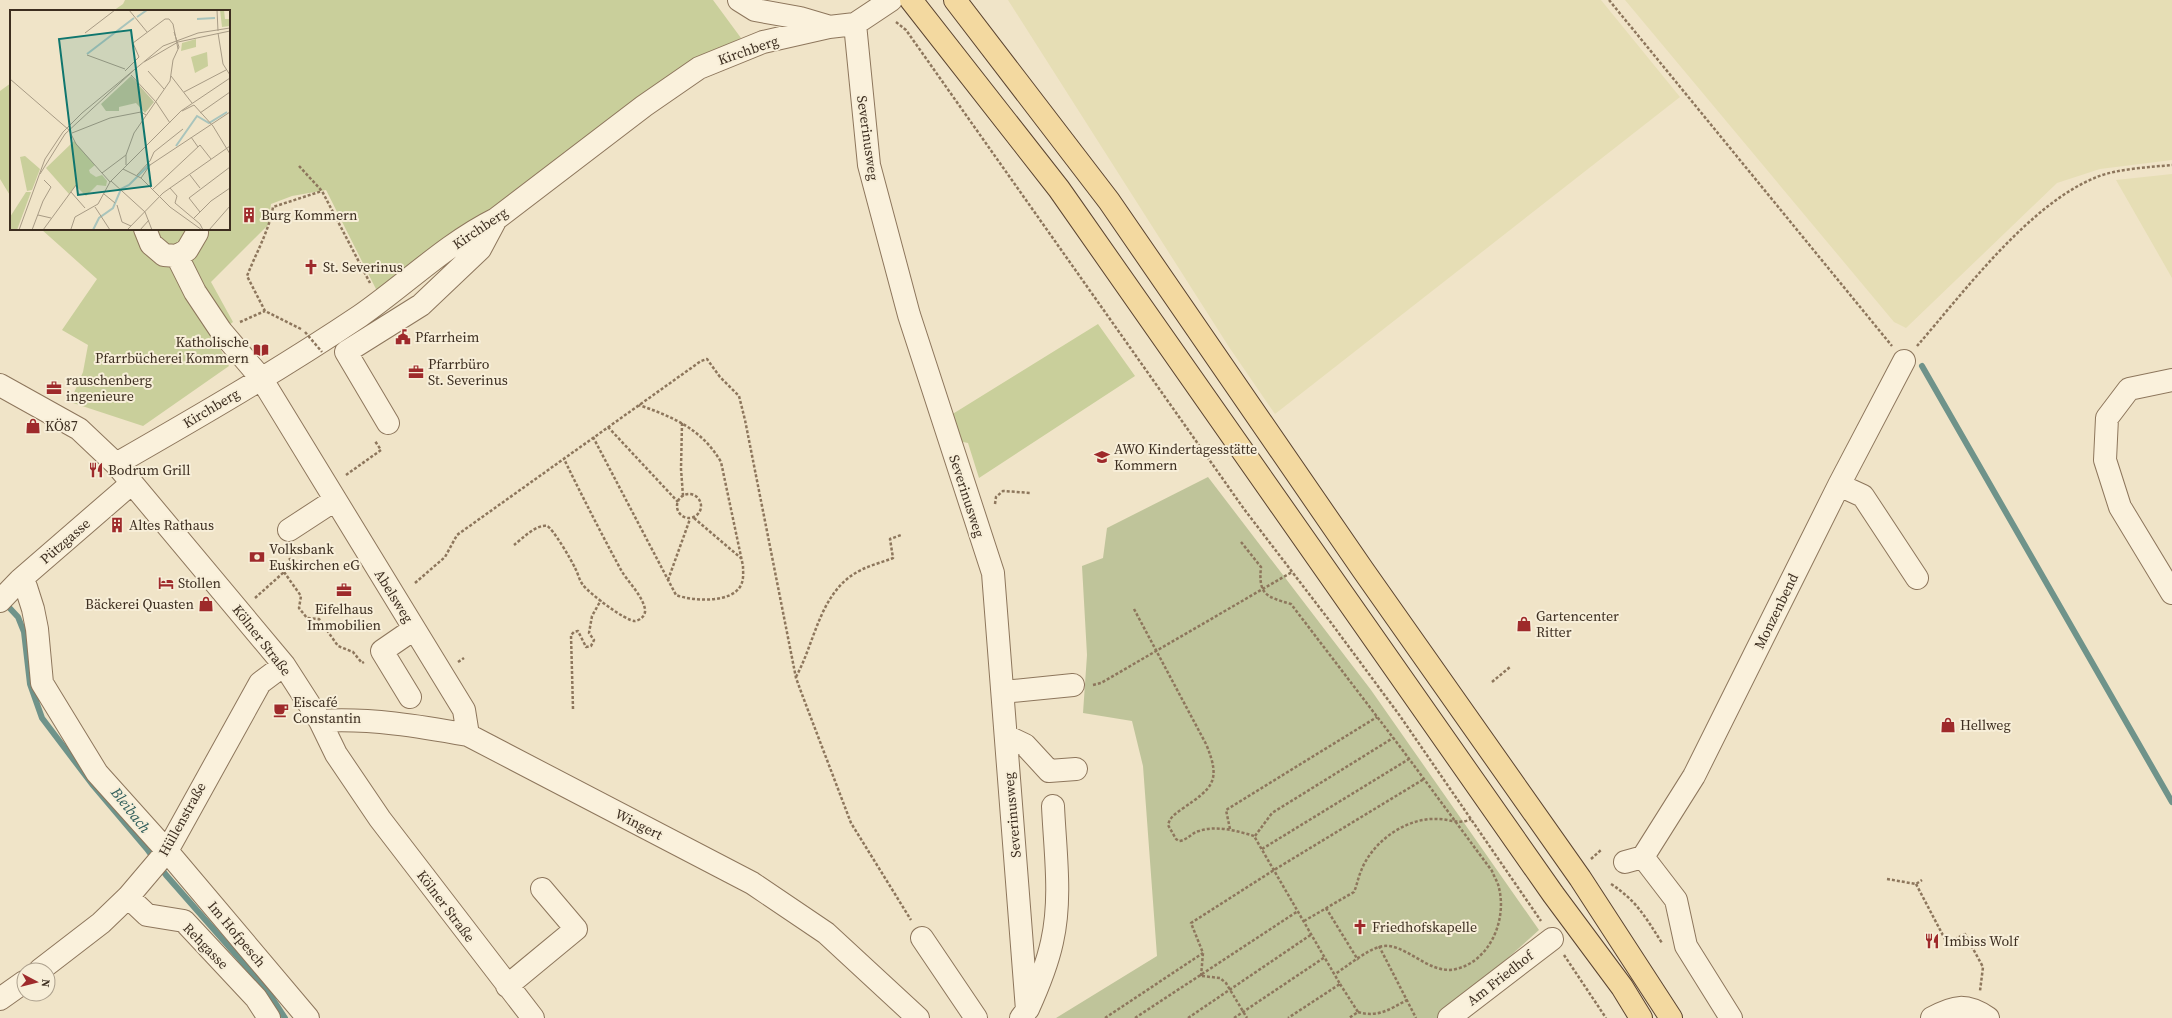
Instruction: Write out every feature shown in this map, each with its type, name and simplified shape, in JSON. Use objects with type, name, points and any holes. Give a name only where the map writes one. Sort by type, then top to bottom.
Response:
[{"type":"main road","points":[[911,0],[1059,189],[1553,894],[1622,988],[1641,1018]]},
{"type":"main road","points":[[955,0],[1109,201],[1358,563],[1580,878],[1671,1018]]},
{"type":"street","points":[[739,0],[755,10],[800,18],[829,27]]},
{"type":"street","points":[[855,24],[886,4]]},
{"type":"street","name":"Kirchberg","points":[[116,464],[302,354],[380,302],[472,231],[496,219],[644,106],[700,68],[763,42],[829,27],[855,24]]},
{"type":"street","name":"Severinusweg","points":[[855,24],[869,165],[909,315],[993,573],[1003,692],[1024,1014]]},
{"type":"street","points":[[388,423],[346,352],[421,305],[480,249],[496,219]]},
{"type":"street","points":[[145,230],[151,244],[164,255],[178,256],[187,250],[197,233],[196,230]]},
{"type":"street","name":"Abelsweg","points":[[178,256],[195,292],[221,331],[261,378],[464,710],[468,735]]},
{"type":"street","name":"Monzenbend","points":[[1731,1018],[1686,946],[1676,900],[1634,860],[1694,776],[1839,485],[1904,361]]},
{"type":"street","points":[[2172,380],[2129,389],[2107,418],[2105,460],[2120,507],[2172,593]]},
{"type":"street","name":"Kölner Straße","points":[[0,385],[79,430],[116,464],[132,483],[284,665],[320,721],[336,754],[380,819],[533,1018]]},
{"type":"street","name":"Pützgasse","points":[[9,592],[132,483]]},
{"type":"street","points":[[1839,485],[1863,496],[1917,578]]},
{"type":"street","points":[[289,530],[331,494]]},
{"type":"street","name":"Im Hofpesch","points":[[9,592],[26,587],[37,629],[42,683],[97,773],[160,859],[308,1018]]},
{"type":"street","points":[[410,697],[382,651],[414,629]]},
{"type":"street","name":"Hüllenstraße","points":[[51,962],[101,924],[128,897],[160,859],[260,683],[284,665]]},
{"type":"street","points":[[1003,692],[1072,685]]},
{"type":"street","name":"Wingert","points":[[320,721],[351,719],[425,727],[468,735],[752,883],[826,933],[918,1018]]},
{"type":"street","points":[[1006,736],[1025,744],[1049,771],[1076,769]]},
{"type":"street","points":[[1024,1014],[1041,979],[1052,941],[1057,896],[1054,806]]},
{"type":"street","points":[[507,986],[576,929],[542,889]]},
{"type":"street","name":"Rehgasse","points":[[128,897],[147,915],[184,921],[256,998],[269,1018]]},
{"type":"street","points":[[922,938],[976,1018]]},
{"type":"street","name":"Am Friedhof","points":[[1449,1018],[1552,938]]},
{"type":"street","points":[[0,999],[16,988]]},
{"type":"street","points":[[1932,1018],[1946,1010],[1962,1007],[1977,1011],[1988,1018]]},
{"type":"path","points":[[1609,0],[1904,361],[1999,252],[2045,208],[2070,190],[2098,176],[2172,165]]},
{"type":"path","points":[[886,4],[906,30],[1244,510],[1400,716],[1606,1018]]},
{"type":"path","points":[[300,166],[322,191],[380,302]]},
{"type":"path","points":[[322,191],[273,207],[270,225],[258,247],[247,276],[265,311],[305,332],[322,352]]},
{"type":"path","points":[[221,331],[265,311]]},
{"type":"path","points":[[415,583],[445,557],[457,535],[701,361],[707,359],[720,377],[739,396],[796,678],[851,823],[922,938]]},
{"type":"path","points":[[593,438],[676,595],[684,598],[706,600],[726,597],[736,592],[741,585],[743,578],[742,559],[721,462],[714,449],[705,440],[675,418],[639,405]]},
{"type":"path","points":[[678,502],[683,496],[681,470],[682,423]]},
{"type":"path","points":[[608,427],[678,502],[680,514],[690,519],[694,518],[701,509],[700,501],[695,496],[683,496]]},
{"type":"path","points":[[331,494],[372,457]]},
{"type":"path","points":[[514,545],[540,526],[552,528],[575,566],[582,584],[622,617],[632,621],[639,620],[643,617],[645,610],[642,601],[622,571],[564,459]]},
{"type":"path","points":[[997,510],[994,503],[999,493],[1009,491],[1031,493]]},
{"type":"path","points":[[694,518],[742,559]]},
{"type":"path","points":[[668,580],[690,519]]},
{"type":"path","points":[[796,678],[804,663],[822,613],[833,592],[861,570],[893,558],[890,539],[901,535]]},
{"type":"path","points":[[1241,542],[1262,567],[1260,583],[1263,589],[1274,599],[1291,604],[1492,871],[1499,888],[1502,908],[1497,930],[1488,948],[1475,960],[1456,969],[1427,965],[1394,946],[1379,946],[1335,974]]},
{"type":"path","points":[[259,594],[293,564],[289,558]]},
{"type":"path","points":[[284,572],[301,596],[299,608],[307,618],[319,619],[338,646],[354,652],[362,663],[382,651]]},
{"type":"path","points":[[1098,684],[1292,572]]},
{"type":"path","points":[[573,709],[572,635],[574,632],[578,631],[586,647],[591,646],[594,640],[589,633],[592,616],[601,600]]},
{"type":"path","points":[[1134,609],[1157,650],[1212,758],[1214,771],[1212,783],[1206,792],[1172,816],[1168,825],[1176,839],[1179,841],[1184,840],[1199,831],[1230,829],[1254,836],[1340,984],[1358,1012],[1370,1016],[1385,1012],[1407,1000]]},
{"type":"path","points":[[1492,682],[1510,667]]},
{"type":"path","points":[[1230,829],[1226,810],[1377,717]]},
{"type":"path","points":[[1254,836],[1272,813],[1393,738]]},
{"type":"path","points":[[1262,849],[1409,759]]},
{"type":"path","points":[[1201,976],[1203,953],[1191,923],[1274,870],[1424,779]]},
{"type":"path","points":[[1304,921],[1354,892],[1361,870],[1372,851],[1404,825],[1424,819],[1466,822],[1471,819]]},
{"type":"path","points":[[1590,860],[1601,850]]},
{"type":"path","points":[[1887,879],[1916,884],[1922,880]]},
{"type":"path","points":[[1610,884],[1628,896],[1638,907],[1665,947]]},
{"type":"path","points":[[1916,884],[1947,943],[1965,934],[1983,967]]},
{"type":"path","points":[[1326,908],[1358,960]]},
{"type":"path","points":[[1135,1018],[1298,911]]},
{"type":"path","points":[[1188,1018],[1312,934]]},
{"type":"path","points":[[1379,946],[1416,1018]]},
{"type":"path","points":[[1105,1018],[1203,953]]},
{"type":"path","points":[[1234,1018],[1325,957]]},
{"type":"path","points":[[1201,976],[1220,978],[1230,990],[1247,1018]]},
{"type":"path","points":[[1288,1018],[1340,984]]},
{"type":"path","points":[[1350,1018],[1358,1012]]},
{"type":"shaded area","points":[[1008,0],[1601,0],[1680,97],[1275,414],[1229,347]]},
{"type":"shaded area","points":[[1625,0],[2172,0],[2172,160],[2100,169],[2057,183],[1906,328],[1894,322]]},
{"type":"shaded area","points":[[2172,174],[2172,278],[2116,180]]},
{"type":"green space","points":[[125,0],[713,0],[741,38],[677,73],[580,148],[474,220],[378,293],[326,190],[292,196],[271,204],[268,225],[211,282],[233,322],[214,336],[229,366],[143,426],[70,402],[83,372],[88,345],[62,330],[97,279],[42,230],[230,230],[230,10],[114,10],[123,4]]},
{"type":"green space","points":[[10,84],[10,195],[0,179],[0,91]]},
{"type":"green space","points":[[1098,324],[1135,376],[979,478],[968,443],[958,441],[951,415]]},
{"type":"green space","points":[[1208,477],[1371,690],[1539,930],[1441,1018],[1056,1018],[1157,956],[1143,766],[1132,721],[1083,713],[1087,655],[1082,566],[1103,558],[1107,528]]},
{"type":"waterway","points":[[1922,366],[2172,802]]},
{"type":"waterway","name":"Bleibach","points":[[4,602],[18,617],[24,632],[30,684],[42,718],[92,784],[147,849],[166,875],[267,990],[285,1018]]},
{"type":"place","name":"Burg Kommern","points":[[249,215]]},
{"type":"place","name":"St. Severinus","points":[[311,267]]},
{"type":"place","name":"Pfarrheim","points":[[403,337]]},
{"type":"place","name":"Katholische Pfarrbücherei Kommern","points":[[261,350]]},
{"type":"place","name":"Pfarrbüro St. Severinus","points":[[416,372]]},
{"type":"place","name":"rauschenberg ingenieure","points":[[54,388]]},
{"type":"place","name":"KÖ87","points":[[33,426]]},
{"type":"place","name":"AWO Kindertagesstätte Kommern","points":[[1102,457]]},
{"type":"place","name":"Bodrum Grill","points":[[96,470]]},
{"type":"place","name":"Altes Rathaus","points":[[117,525]]},
{"type":"place","name":"Volksbank Euskirchen eG","points":[[257,557]]},
{"type":"place","name":"Stollen","points":[[166,583]]},
{"type":"place","name":"Eifelhaus Immobilien","points":[[344,590]]},
{"type":"place","name":"Bäckerei Quasten","points":[[206,604]]},
{"type":"place","name":"Gartencenter Ritter","points":[[1524,624]]},
{"type":"place","name":"Eiscafé Constantin","points":[[281,710]]},
{"type":"place","name":"Hellweg","points":[[1948,725]]},
{"type":"place","name":"Friedhofskapelle","points":[[1360,927]]},
{"type":"place","name":"Imbiss Wolf","points":[[1932,941]]}]
